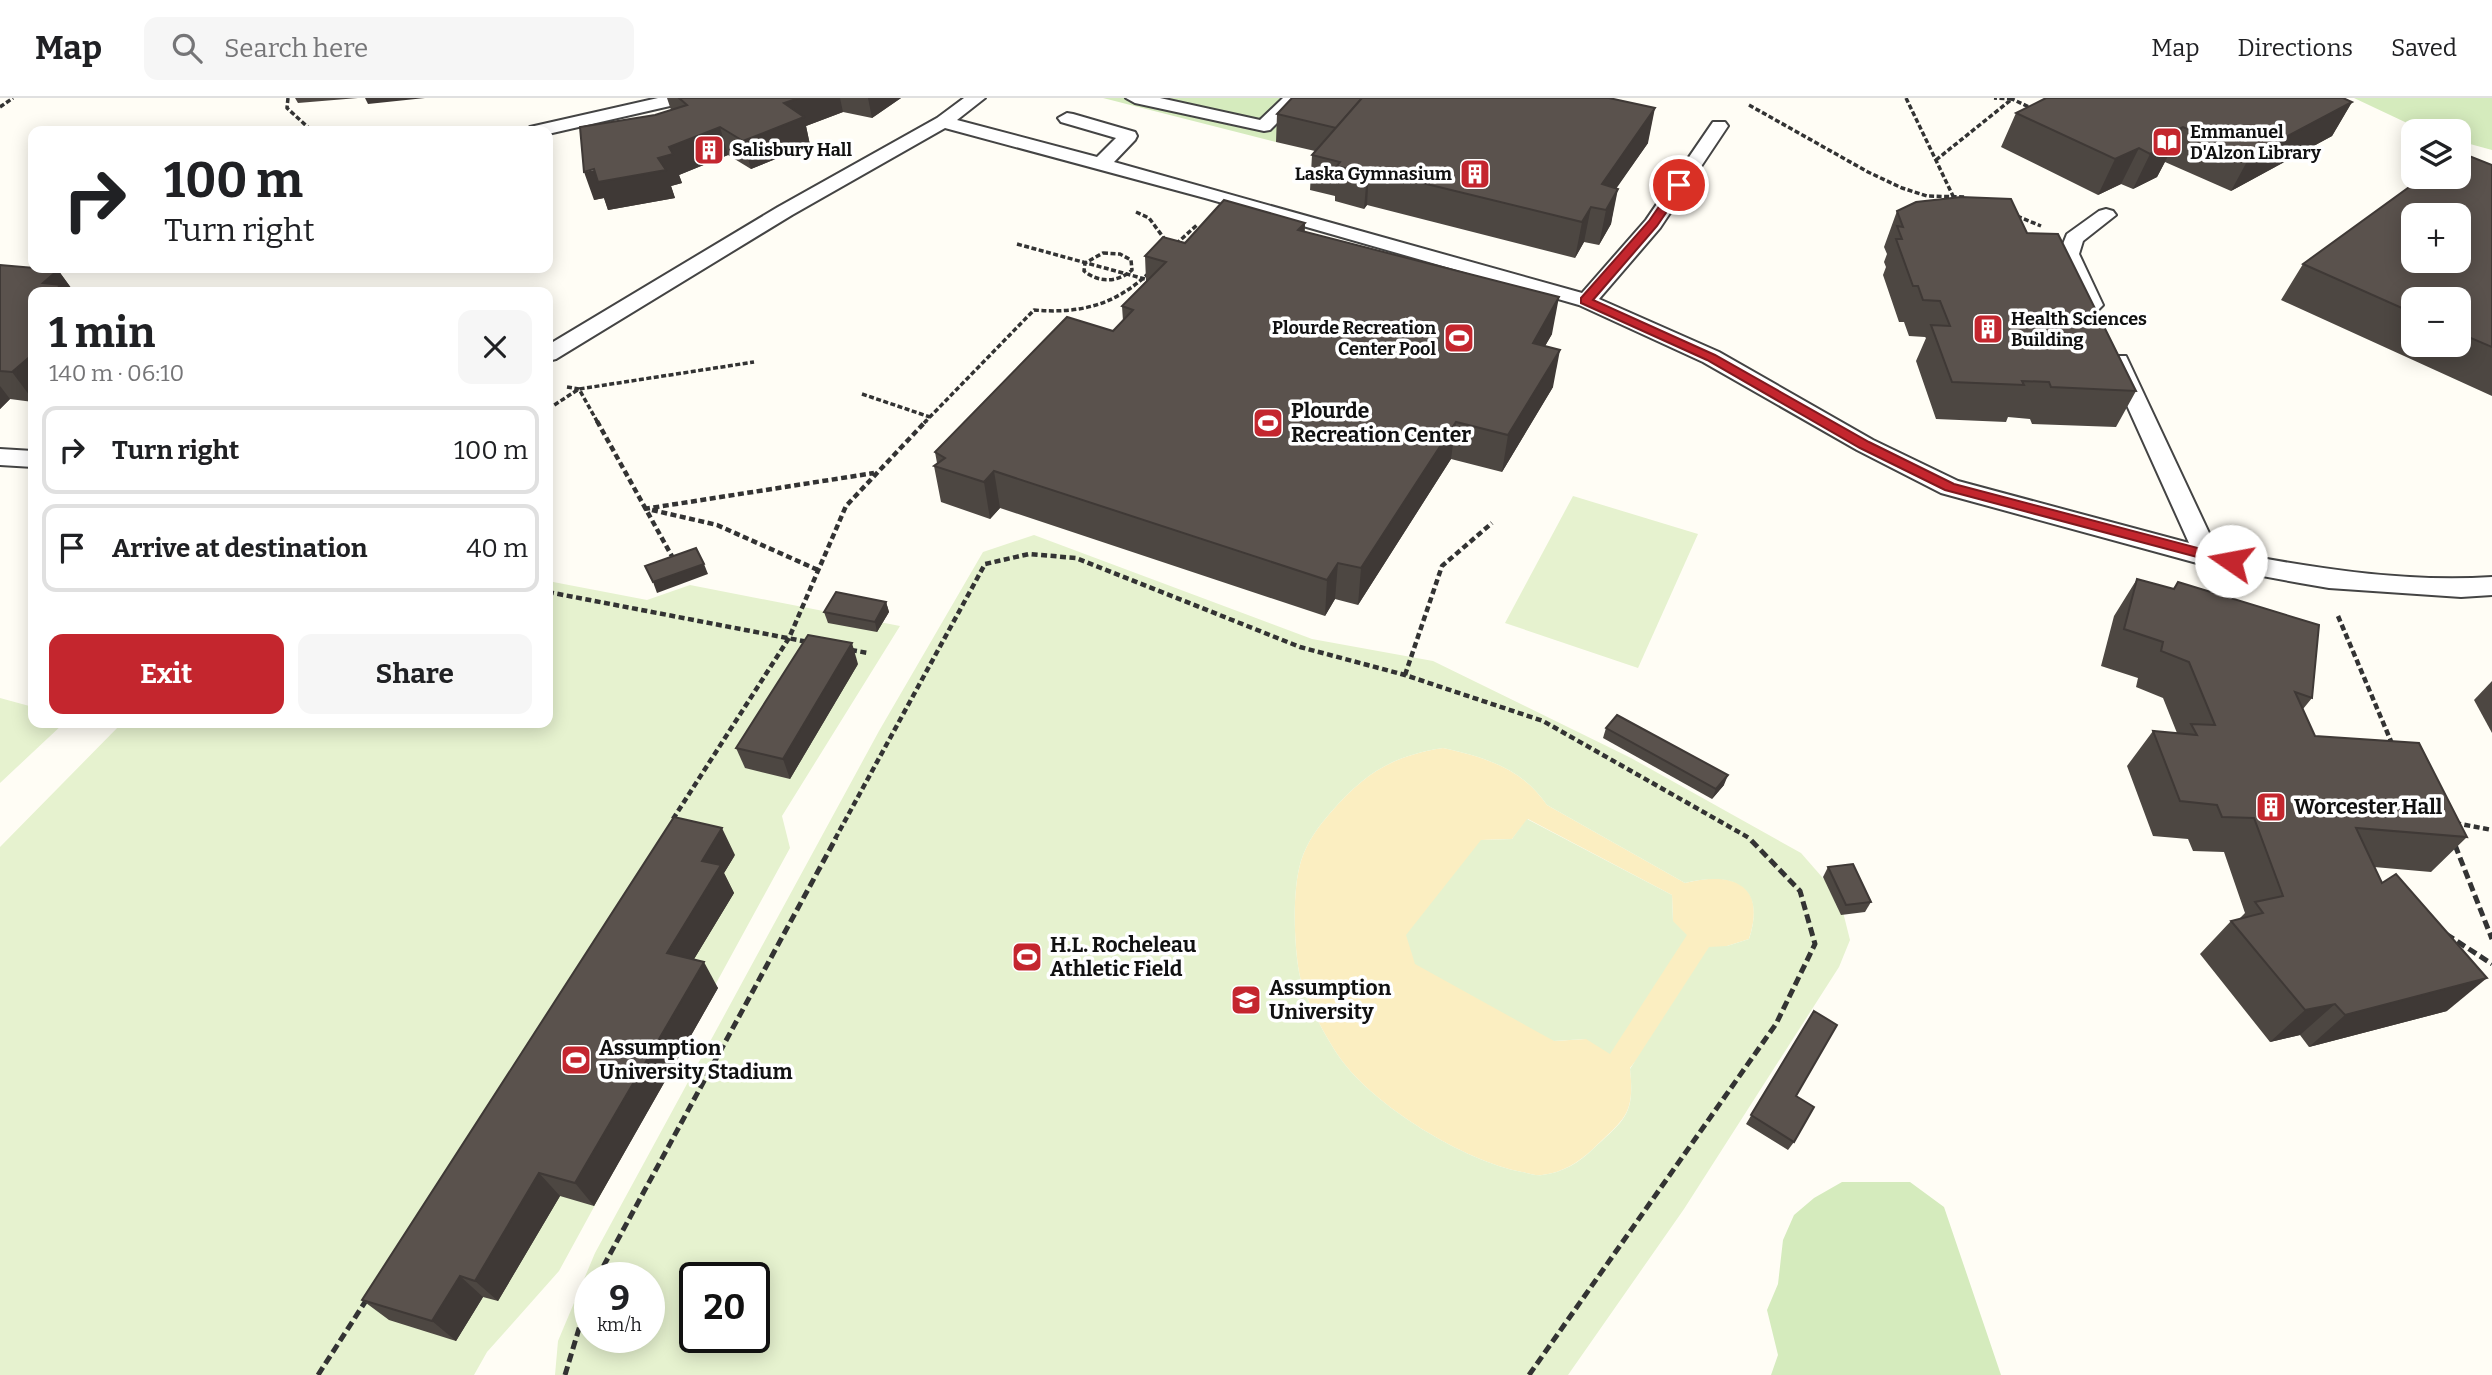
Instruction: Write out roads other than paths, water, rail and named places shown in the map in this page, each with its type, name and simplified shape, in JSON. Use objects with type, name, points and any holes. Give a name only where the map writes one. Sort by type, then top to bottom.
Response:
[{"type":"lane","points":[[553,351],[785,211],[943,122],[976,98]]},
{"type":"lane","points":[[1135,98],[1264,126],[1293,98]]},
{"type":"lane","points":[[553,127],[664,102]]},
{"type":"lane","points":[[1067,118],[1128,136],[1101,164]]},
{"type":"lane","points":[[943,122],[1586,301],[1711,357],[1865,445],[1950,487],[2208,557],[2329,579],[2461,588],[2492,586]]},
{"type":"lane","points":[[1586,301],[1653,224],[1719,126]]},
{"type":"lane","points":[[2100,323],[2069,254],[2074,238],[2106,215]]},
{"type":"lane","points":[[2111,346],[2208,557]]},
{"type":"lane","points":[[0,457],[28,459]]},
{"type":"place","name":"Emmanuel D'Alzon Library","points":[[2167,142]]},
{"type":"place","name":"Salisbury Hall","points":[[709,150]]},
{"type":"place","name":"Laska Gymnasium","points":[[1475,174]]},
{"type":"place","name":"Health Sciences Building","points":[[1988,329]]},
{"type":"place","name":"Plourde Recreation Center Pool","points":[[1459,338]]},
{"type":"place","name":"Plourde Recreation Center","points":[[1268,423]]},
{"type":"place","name":"Worcester Hall","points":[[2271,807]]},
{"type":"place","name":"H.L. Rocheleau Athletic Field","points":[[1027,957]]},
{"type":"place","name":"Assumption University","points":[[1246,1000]]},
{"type":"place","name":"Assumption University Stadium","points":[[576,1060]]}]
